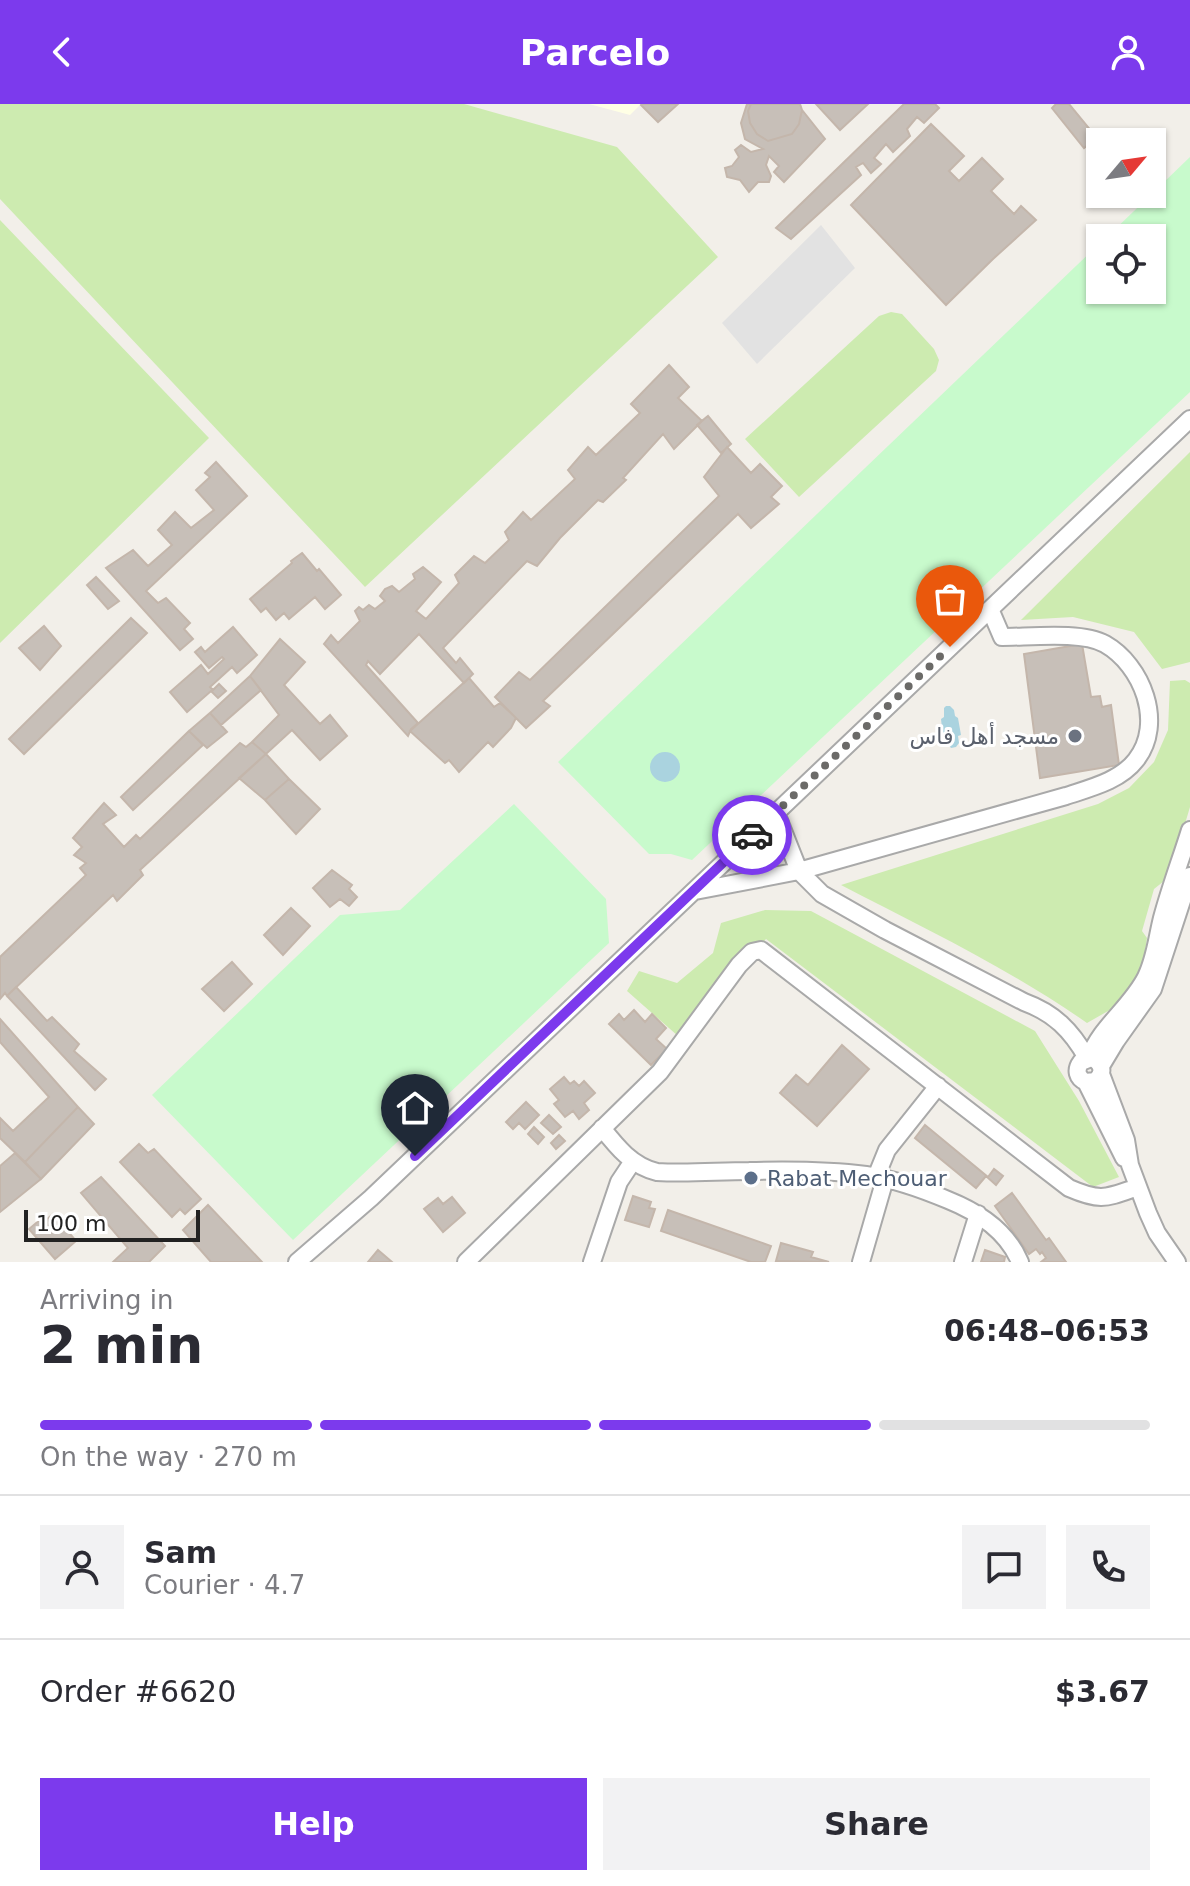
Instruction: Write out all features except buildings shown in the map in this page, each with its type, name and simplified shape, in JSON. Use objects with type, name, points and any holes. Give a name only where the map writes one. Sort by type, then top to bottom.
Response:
[{"type":"street","points":[[300,1261],[371,1198],[1190,419]]},
{"type":"street","points":[[693,891],[799,871],[1066,796],[1123,772],[1137,759],[1149,726],[1147,702],[1141,683],[1126,661],[1103,643],[1083,637],[1002,637],[990,609]]},
{"type":"street","points":[[776,813],[799,871],[822,894],[1024,1002],[1090,1067],[1119,1149],[1130,1165],[1157,1233],[1177,1262]]},
{"type":"street","points":[[1090,1067],[1094,1046],[1146,976],[1190,830]]},
{"type":"street","points":[[1090,1067],[1116,1041],[1153,989],[1190,876]]},
{"type":"street","points":[[466,1262],[660,1072],[739,965],[757,950],[780,963],[1069,1188],[1089,1197],[1103,1198],[1138,1187]]},
{"type":"street","points":[[861,1262],[887,1150],[938,1086]]},
{"type":"street","points":[[602,1128],[623,1153],[648,1170],[668,1173],[793,1171],[880,1178],[920,1189],[978,1214],[1000,1231],[1020,1262]]},
{"type":"street","points":[[592,1262],[619,1182],[633,1161]]},
{"type":"street","points":[[963,1262],[978,1214]]},
{"type":"shaded area","points":[[589,104],[641,104],[630,115]]},
{"type":"shaded area","points":[[821,225],[855,268],[757,364],[722,323]]},
{"type":"green space","points":[[0,104],[464,104],[617,147],[718,257],[365,587],[0,199]]},
{"type":"green space","points":[[1190,157],[1190,392],[692,860],[671,854],[649,854],[558,762],[1086,256],[1086,304],[1166,304],[1166,224],[1121,224],[1137,208],[1166,208],[1166,180]]},
{"type":"green space","points":[[0,220],[209,438],[0,643]]},
{"type":"green space","points":[[891,312],[902,314],[934,349],[939,360],[936,371],[799,497],[745,439],[879,316]]},
{"type":"green space","points":[[1190,452],[1190,662],[1162,669],[1134,632],[1073,617],[1021,620]]},
{"type":"green space","points":[[1185,680],[1190,683],[1190,807],[1169,877],[1154,889],[1142,931],[1147,938],[1142,974],[1115,1007],[1087,1023],[997,967],[841,885],[1098,804],[1129,788],[1154,762],[1168,730],[1170,681]]},
{"type":"green space","points":[[514,804],[606,899],[609,943],[293,1240],[152,1095],[340,915],[400,910]]},
{"type":"green space","points":[[768,830],[774,831],[784,851],[764,862],[741,865],[739,858]]},
{"type":"green space","points":[[765,910],[811,911],[1035,1031],[1079,1101],[1119,1177],[1093,1187],[766,939],[678,1036],[627,991],[639,971],[677,983],[713,953],[721,923]]},
{"type":"water","points":[[946,706],[954,710],[961,735],[956,747],[951,748],[947,738],[943,737],[941,719]]},
{"type":"water","points":[[665,752],[671,753],[679,761],[679,773],[671,781],[665,782],[659,781],[651,773],[650,767],[651,761],[659,753]]},
{"type":"way so far","points":[[752,835],[950,647]]},
{"type":"place","name":"مسجد أهل فاس","points":[[1075,736]]},
{"type":"place","name":"Rabat Mechouar","points":[[751,1178]]},
{"type":"route","points":[[415,1156],[752,835]]}]
